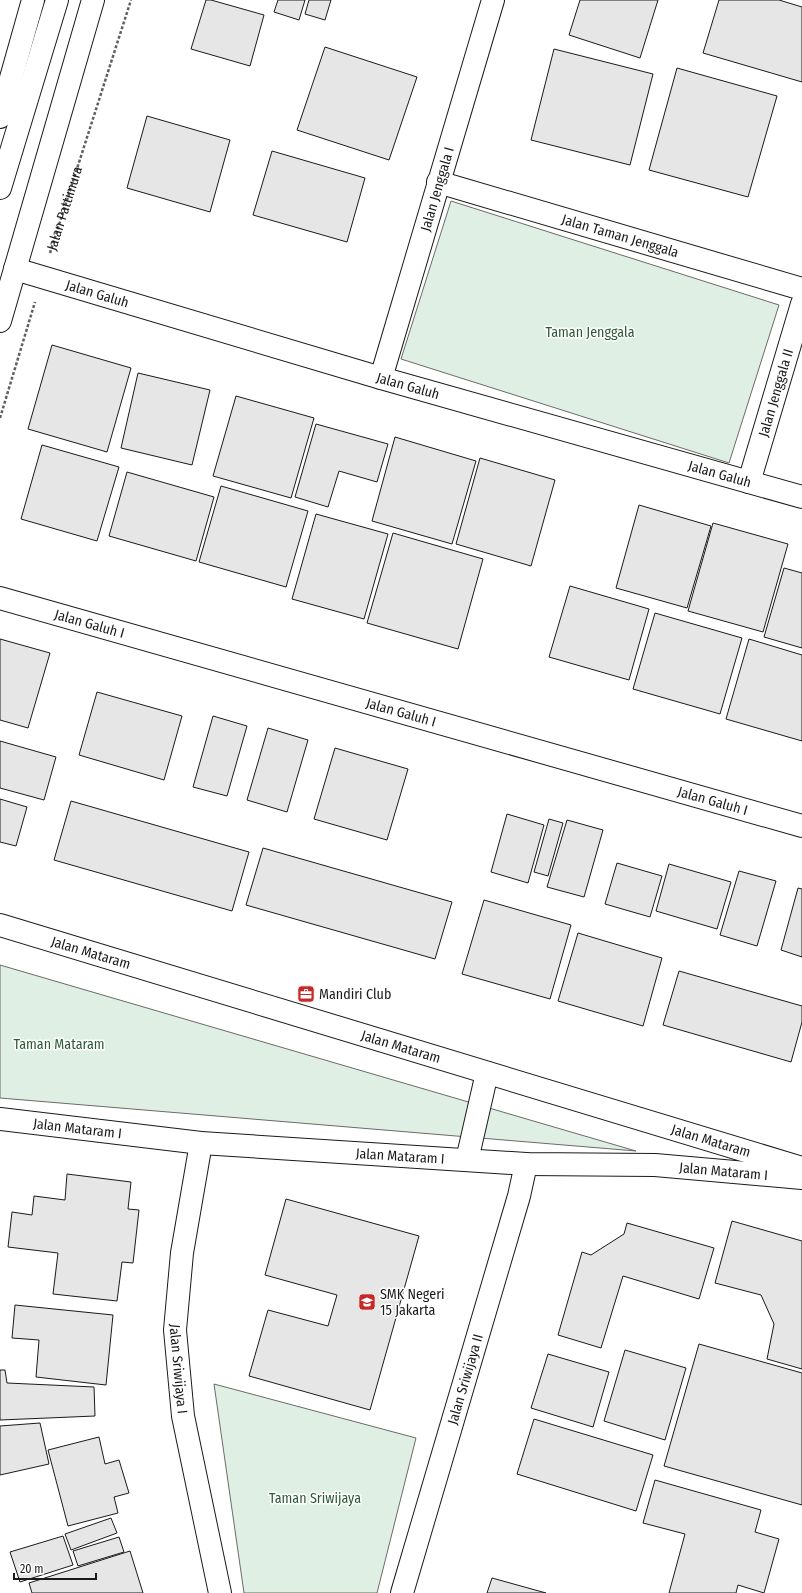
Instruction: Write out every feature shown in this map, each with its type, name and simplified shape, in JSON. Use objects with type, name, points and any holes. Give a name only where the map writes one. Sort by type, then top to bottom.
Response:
[{"type":"street","points":[[0,117],[32,0]]},
{"type":"street","points":[[0,188],[57,0]]},
{"type":"street","points":[[0,321],[93,0]]},
{"type":"street","name":"Jalan Jenggala I","points":[[381,378],[493,0]]},
{"type":"street","name":"Jalan Taman Jenggala","points":[[438,182],[802,290]]},
{"type":"street","name":"Jalan Galuh","points":[[15,269],[381,378],[802,497]]},
{"type":"street","name":"Jalan Jenggala II","points":[[749,482],[802,304]]},
{"type":"street","name":"Jalan Galuh I","points":[[0,598],[802,826]]},
{"type":"street","name":"Jalan Mataram","points":[[0,925],[802,1168]]},
{"type":"street","points":[[467,1160],[487,1073]]},
{"type":"street","name":"Jalan Mataram I","points":[[0,1119],[201,1142],[526,1164],[655,1165],[802,1178]]},
{"type":"street","name":"Jalan Sriwijaya I","points":[[201,1142],[182,1253],[175,1330],[183,1416],[220,1593]]},
{"type":"street","name":"Jalan Sriwijaya II","points":[[402,1593],[519,1196],[526,1164]]},
{"type":"path","name":"Jalan Pattimura","points":[[0,418],[131,0]]},
{"type":"green space","name":"Taman Jenggala","points":[[451,201],[779,305],[729,463],[401,359]]},
{"type":"green space","name":"Taman Mataram","points":[[0,965],[636,1151],[0,1098]]},
{"type":"green space","name":"Taman Sriwijaya","points":[[214,1384],[416,1438],[377,1593],[244,1593]]},
{"type":"building","points":[[206,0],[211,0],[264,15],[250,66],[191,49]]},
{"type":"building","points":[[278,0],[305,0],[299,20],[274,12]]},
{"type":"building","points":[[309,0],[331,0],[325,20],[305,14]]},
{"type":"building","points":[[580,0],[658,0],[640,58],[569,35]]},
{"type":"building","points":[[719,0],[779,0],[802,7],[802,82],[703,53]]},
{"type":"building","points":[[325,47],[417,77],[389,160],[297,130]]},
{"type":"building","points":[[554,49],[653,74],[630,165],[531,140]]},
{"type":"building","points":[[677,68],[777,96],[748,197],[649,170]]},
{"type":"building","points":[[147,116],[230,140],[210,212],[127,188]]},
{"type":"building","points":[[272,151],[365,178],[347,242],[253,215]]},
{"type":"building","points":[[52,345],[131,368],[107,452],[28,429]]},
{"type":"building","points":[[138,373],[210,390],[192,465],[121,448]]},
{"type":"building","points":[[236,396],[314,418],[291,498],[213,476]]},
{"type":"building","points":[[316,424],[388,444],[377,482],[339,471],[328,507],[295,497]]},
{"type":"building","points":[[395,437],[476,461],[452,544],[372,521]]},
{"type":"building","points":[[42,445],[119,467],[97,541],[21,519]]},
{"type":"building","points":[[480,458],[555,480],[531,566],[456,544]]},
{"type":"building","points":[[127,472],[214,497],[196,561],[109,536]]},
{"type":"building","points":[[221,486],[308,511],[286,587],[199,562]]},
{"type":"building","points":[[639,505],[711,526],[687,608],[616,588]]},
{"type":"building","points":[[316,514],[388,534],[364,619],[292,599]]},
{"type":"building","points":[[713,523],[788,544],[763,632],[688,611]]},
{"type":"building","points":[[393,533],[483,559],[458,649],[367,623]]},
{"type":"building","points":[[784,568],[802,573],[802,648],[764,637]]},
{"type":"building","points":[[570,586],[649,609],[629,680],[549,657]]},
{"type":"building","points":[[655,613],[742,638],[720,714],[633,689]]},
{"type":"building","points":[[0,639],[50,653],[28,728],[0,720]]},
{"type":"building","points":[[749,639],[802,655],[802,741],[726,719]]},
{"type":"building","points":[[97,692],[182,716],[164,780],[79,755]]},
{"type":"building","points":[[213,716],[247,726],[227,796],[193,787]]},
{"type":"building","points":[[268,728],[308,740],[287,812],[247,800]]},
{"type":"building","points":[[0,741],[56,757],[44,800],[0,788]]},
{"type":"building","points":[[335,748],[408,769],[387,840],[314,819]]},
{"type":"building","points":[[0,799],[27,807],[16,846],[0,842]]},
{"type":"building","points":[[71,801],[249,852],[232,911],[54,860]]},
{"type":"building","points":[[507,814],[544,825],[528,883],[491,872]]},
{"type":"building","points":[[549,819],[563,823],[548,876],[534,872]]},
{"type":"building","points":[[567,820],[603,830],[584,897],[547,887]]},
{"type":"building","points":[[263,848],[452,902],[435,959],[246,905]]},
{"type":"building","points":[[617,863],[662,876],[650,917],[605,904]]},
{"type":"building","points":[[669,864],[731,882],[717,929],[656,911]]},
{"type":"building","points":[[739,871],[776,881],[757,946],[720,935]]},
{"type":"building","points":[[798,888],[802,889],[802,957],[781,950]]},
{"type":"building","points":[[484,900],[571,925],[550,999],[462,974]]},
{"type":"building","points":[[578,933],[662,958],[643,1026],[558,1001]]},
{"type":"building","points":[[679,971],[802,1006],[802,1022],[791,1062],[663,1025]]},
{"type":"building","points":[[67,1174],[131,1182],[128,1209],[139,1210],[133,1263],[122,1262],[117,1301],[53,1294],[58,1253],[8,1247],[12,1212],[32,1215],[34,1196],[65,1200]]},
{"type":"building","name":"SMK Negeri 15 Jakarta","points":[[286,1199],[419,1236],[370,1410],[249,1376],[268,1310],[328,1326],[337,1295],[265,1275]]},
{"type":"building","points":[[732,1221],[802,1241],[802,1369],[767,1359],[774,1324],[761,1295],[715,1283]]},
{"type":"building","points":[[627,1223],[714,1248],[699,1299],[623,1276],[601,1348],[558,1335],[582,1252],[591,1255],[624,1234]]},
{"type":"building","points":[[15,1305],[113,1315],[106,1385],[36,1377],[39,1340],[12,1338]]},
{"type":"building","points":[[699,1344],[802,1373],[802,1505],[664,1466]]},
{"type":"building","points":[[625,1350],[686,1368],[665,1440],[604,1421]]},
{"type":"building","points":[[548,1354],[609,1372],[593,1427],[531,1408]]},
{"type":"building","points":[[0,1370],[5,1370],[7,1383],[94,1387],[95,1416],[0,1420]]},
{"type":"building","points":[[534,1419],[653,1455],[636,1511],[517,1474]]},
{"type":"building","points":[[40,1423],[49,1464],[0,1475],[0,1426]]},
{"type":"building","points":[[99,1437],[105,1464],[119,1460],[129,1493],[114,1497],[118,1513],[68,1526],[48,1450]]},
{"type":"building","points":[[655,1480],[761,1510],[755,1532],[779,1539],[764,1593],[738,1585],[736,1593],[669,1593],[685,1534],[643,1523]]},
{"type":"building","points":[[111,1518],[117,1533],[71,1550],[65,1534]]},
{"type":"building","points":[[63,1536],[73,1565],[20,1582],[10,1552]]},
{"type":"building","points":[[119,1537],[124,1552],[78,1566],[73,1551]]},
{"type":"building","points":[[130,1551],[143,1593],[32,1593],[29,1583]]},
{"type":"building","points":[[492,1578],[546,1593],[487,1593]]},
{"type":"place","name":"Mandiri Club","points":[[306,994]]},
{"type":"place","name":"SMK Negeri 15 Jakarta","points":[[367,1302]]}]
